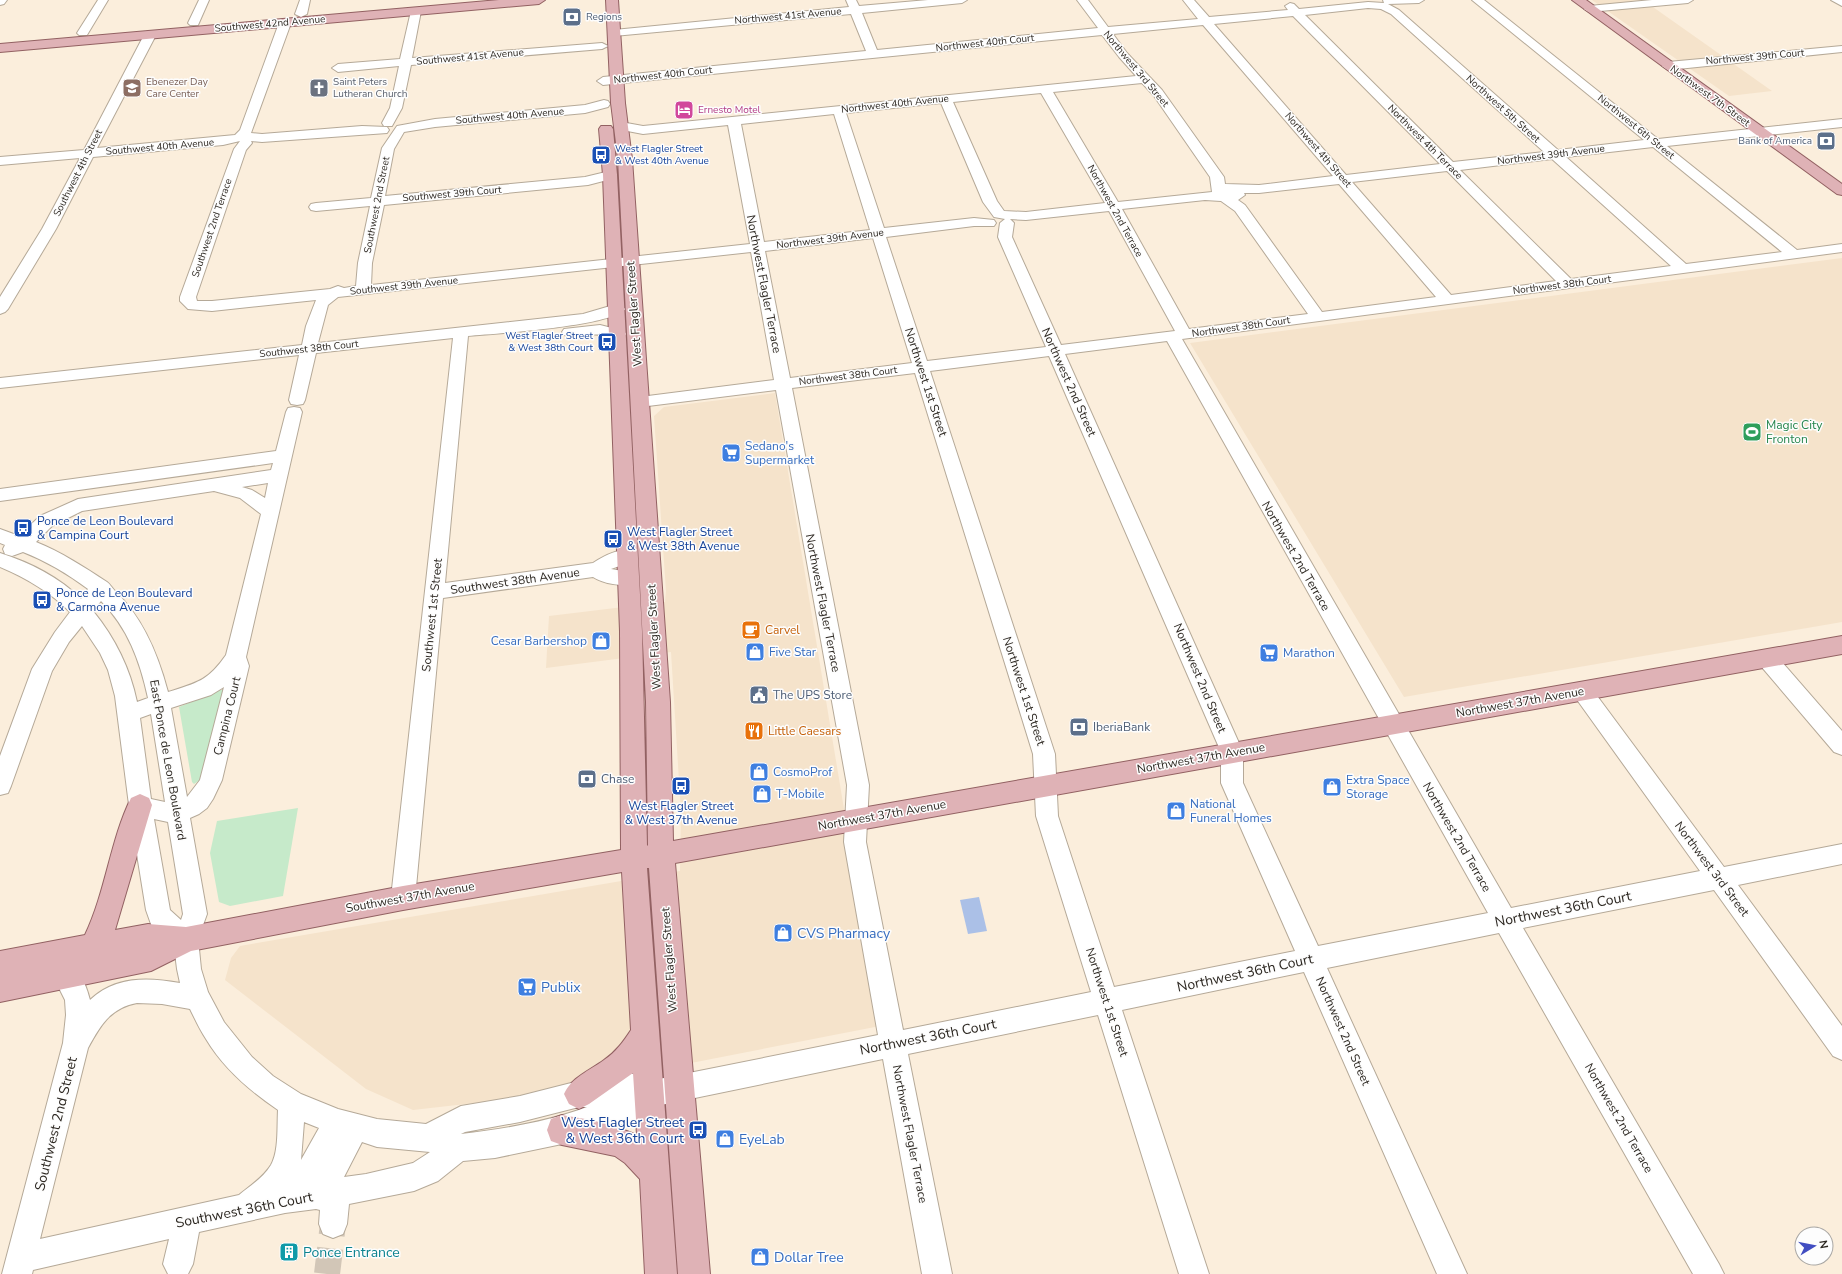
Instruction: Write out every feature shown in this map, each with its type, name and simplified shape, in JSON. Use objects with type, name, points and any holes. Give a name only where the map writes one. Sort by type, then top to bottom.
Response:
[{"type":"main road","name":"Southwest 42nd Avenue","points":[[0,48],[381,14],[448,1],[463,0]]},
{"type":"main road","name":"Southwest 42nd Avenue","points":[[0,40],[301,14],[540,0]]},
{"type":"main road","name":"West Flagler Street","points":[[612,0],[608,32],[604,108],[610,179],[623,263],[640,402],[658,702],[659,818],[661,854],[694,1274]]},
{"type":"main road","name":"Northwest 7th Street","points":[[1578,0],[1842,191]]},
{"type":"main road","points":[[281,23],[301,14]]},
{"type":"main road","name":"West Flagler Street","points":[[608,32],[602,46],[606,72],[622,132],[623,263],[617,308],[633,693],[634,858],[661,1274]]},
{"type":"main road","points":[[38,44],[49,39],[65,35]]},
{"type":"main road","points":[[620,379],[640,402]]},
{"type":"main road","points":[[624,489],[647,518]]},
{"type":"main road","name":"Northwest 37th Avenue","points":[[634,858],[1832,647]]},
{"type":"main road","points":[[94,946],[105,922],[126,846],[140,804]]},
{"type":"main road","name":"Southwest 37th Avenue","points":[[0,989],[152,958],[186,940],[403,898],[634,858]]},
{"type":"main road","name":"Southwest 37th Avenue","points":[[0,964],[148,936],[186,940]]},
{"type":"main road","points":[[579,1094],[615,1070],[630,1057],[645,1034]]},
{"type":"main road","points":[[562,1130],[602,1138],[626,1146],[635,1152],[654,1173]]},
{"type":"street","points":[[83,33],[103,0]]},
{"type":"street","points":[[194,23],[204,0]]},
{"type":"street","points":[[301,14],[305,0]]},
{"type":"street","name":"Northwest 41st Avenue","points":[[608,32],[854,5],[962,0]]},
{"type":"street","name":"Northwest 3rd Street","points":[[1082,0],[1127,60],[1158,93],[1317,316]]},
{"type":"street","name":"Northwest 4th Street","points":[[1188,0],[1447,300]]},
{"type":"street","name":"Northwest 4th Terrace","points":[[1284,0],[1567,284]]},
{"type":"street","name":"Northwest 40th Court","points":[[606,72],[873,54],[1419,0]]},
{"type":"street","name":"Northwest 6th Street","points":[[1477,0],[1795,254]]},
{"type":"street","points":[[1589,8],[1688,0]]},
{"type":"street","points":[[1836,0],[1842,4]]},
{"type":"street","name":"Northwest 5th Street","points":[[1383,4],[1683,270]]},
{"type":"street","points":[[854,5],[873,54]]},
{"type":"street","points":[[393,126],[416,7]]},
{"type":"street","name":"Southwest 2nd Terrace","points":[[193,306],[188,301],[188,297],[243,140],[281,23]]},
{"type":"street","name":"Southwest 4th Street","points":[[0,309],[49,229],[150,34]]},
{"type":"street","name":"Southwest 41st Avenue","points":[[338,68],[602,46]]},
{"type":"street","name":"Northwest 39th Court","points":[[1668,66],[1842,49]]},
{"type":"street","name":"Northwest 40th Avenue","points":[[622,132],[1146,79]]},
{"type":"street","name":"Northwest 2nd Terrace","points":[[1045,89],[1113,206],[1178,335],[1392,724],[1709,1274]]},
{"type":"street","name":"Northwest 2nd Street","points":[[945,99],[1232,752],[1232,783],[1452,1274]]},
{"type":"street","name":"Southwest 40th Avenue","points":[[0,161],[585,109],[591,111],[604,108]]},
{"type":"street","name":"Northwest 1st Street","points":[[839,110],[1044,754],[1048,816],[1194,1274]]},
{"type":"street","name":"Northwest Flagler Terrace","points":[[734,121],[858,785],[855,842],[859,869],[937,1274]]},
{"type":"street","name":"Northwest 39th Avenue","points":[[623,263],[1655,143],[1842,123]]},
{"type":"street","name":"Southwest 2nd Street","points":[[362,290],[365,263],[388,148],[386,145],[387,134],[393,126]]},
{"type":"street","name":"Southwest 39th Court","points":[[316,207],[588,181],[595,183],[610,179]]},
{"type":"street","name":"Northwest 38th Court","points":[[640,402],[1178,335],[1842,248]]},
{"type":"street","name":"Southwest 2nd Street","points":[[236,657],[307,355],[321,303],[358,273],[365,263]]},
{"type":"street","name":"Southwest 39th Avenue","points":[[193,306],[623,263]]},
{"type":"street","name":"Southwest 38th Court","points":[[0,383],[307,355],[460,338],[583,319],[600,315],[617,308]]},
{"type":"street","name":"Southwest 38th Court","points":[[460,338],[585,330],[600,330],[618,334]]},
{"type":"street","name":"Southwest 1st Street","points":[[403,898],[460,338]]},
{"type":"street","name":"Southwest 38th Court","points":[[0,396],[307,355]]},
{"type":"street","points":[[0,495],[284,456]]},
{"type":"street","points":[[0,553],[23,543],[38,528],[56,514],[78,504],[279,475]]},
{"type":"street","points":[[96,501],[102,482]]},
{"type":"street","points":[[213,485],[246,494],[271,512]]},
{"type":"street","name":"East Ponce de Leon Boulevard","points":[[0,536],[23,543],[51,555],[85,574],[100,587],[123,612],[140,640],[153,676],[160,704],[195,914],[186,940],[193,985],[215,1031],[244,1066],[264,1085],[292,1104],[346,1125],[401,1136],[428,1138],[458,1148],[495,1144],[562,1130],[591,1119],[634,1108],[649,1094]]},
{"type":"street","points":[[0,560],[29,572],[58,590],[81,610],[96,627],[112,654],[123,688],[128,713],[140,804],[158,910],[161,919],[186,940]]},
{"type":"street","name":"Southwest 38th Avenue","points":[[434,592],[597,569],[600,574],[605,575],[628,567]]},
{"type":"street","points":[[0,786],[42,669],[81,610],[100,587]]},
{"type":"street","name":"Campina Court","points":[[128,713],[196,693],[214,684],[222,677],[236,657]]},
{"type":"street","name":"Campina Court","points":[[177,812],[194,806],[207,789],[211,780],[239,666],[236,657]]},
{"type":"street","points":[[1767,658],[1842,746]]},
{"type":"street","name":"Northwest 3rd Street","points":[[1582,691],[1842,1047]]},
{"type":"street","points":[[140,804],[158,812],[177,812]]},
{"type":"street","name":"Northwest 36th Court","points":[[649,1094],[1311,959],[1842,854]]},
{"type":"street","name":"Southwest 2nd Street","points":[[20,1266],[76,1043],[79,1006],[78,994],[65,976]]},
{"type":"street","points":[[76,1043],[91,1018],[103,1004],[126,993],[139,990],[198,998]]},
{"type":"street","points":[[428,1138],[461,1119],[520,1109],[579,1094],[602,1093],[632,1086],[649,1094]]},
{"type":"street","points":[[246,1207],[273,1185],[286,1166],[289,1155],[292,1104]]},
{"type":"street","points":[[333,1224],[328,1195],[346,1125]]},
{"type":"street","points":[[285,1199],[303,1182],[346,1125]]},
{"type":"street","name":"Southwest 36th Court","points":[[20,1266],[187,1220],[285,1199],[328,1195],[414,1177],[428,1172],[458,1148]]},
{"type":"street","points":[[178,1264],[187,1220]]},
{"type":"shaded area","points":[[1592,0],[1643,0],[1772,91],[1729,96]]},
{"type":"shaded area","points":[[1842,258],[1842,622],[1404,697],[1190,343]]},
{"type":"shaded area","points":[[775,393],[880,1026],[501,1100],[413,1110],[366,1089],[225,980],[231,958],[240,946],[680,871],[681,813],[671,652],[546,668],[549,616],[665,602],[666,591],[654,416],[664,407]]},
{"type":"green space","points":[[220,690],[225,690],[200,780],[194,784],[192,782],[179,707]]},
{"type":"green space","points":[[298,808],[283,896],[230,906],[219,902],[210,853],[217,821]]},
{"type":"water","points":[[979,897],[987,931],[968,934],[960,900]]},
{"type":"tunnel","points":[[327,1274],[333,1224]]},
{"type":"place","name":"Regions","points":[[572,17]]},
{"type":"place","name":"Ebenezer Day Care Center","points":[[132,88]]},
{"type":"place","name":"Saint Peters Lutheran Church","points":[[319,88]]},
{"type":"place","name":"Ernesto Motel","points":[[684,110]]},
{"type":"place","name":"Bank of America","points":[[1826,141]]},
{"type":"place","name":"West Flagler Street & West 40th Avenue","points":[[601,155]]},
{"type":"place","name":"West Flagler Street & West 38th Court","points":[[607,342]]},
{"type":"place","name":"Magic City Fronton","points":[[1752,432]]},
{"type":"place","name":"Sedano's Supermarket","points":[[731,453]]},
{"type":"place","name":"Ponce de Leon Boulevard & Campina Court","points":[[23,528]]},
{"type":"place","name":"West Flagler Street & West 38th Avenue","points":[[613,539]]},
{"type":"place","name":"Ponce de Leon Boulevard & Carmona Avenue","points":[[42,600]]},
{"type":"place","name":"Carvel","points":[[751,630]]},
{"type":"place","name":"Cesar Barbershop","points":[[601,641]]},
{"type":"place","name":"Five Star","points":[[755,652]]},
{"type":"place","name":"Marathon","points":[[1269,653]]},
{"type":"place","name":"The UPS Store","points":[[759,695]]},
{"type":"place","name":"IberiaBank","points":[[1079,727]]},
{"type":"place","name":"Little Caesars","points":[[754,731]]},
{"type":"place","name":"CosmoProf","points":[[759,772]]},
{"type":"place","name":"Chase","points":[[587,779]]},
{"type":"place","name":"West Flagler Street & West 37th Avenue","points":[[681,786]]},
{"type":"place","name":"Extra Space Storage","points":[[1332,787]]},
{"type":"place","name":"T-Mobile","points":[[762,794]]},
{"type":"place","name":"National Funeral Homes","points":[[1176,811]]},
{"type":"place","name":"CVS Pharmacy","points":[[783,933]]},
{"type":"place","name":"Publix","points":[[527,987]]},
{"type":"place","name":"West Flagler Street & West 36th Court","points":[[698,1130]]},
{"type":"place","name":"EyeLab","points":[[725,1139]]},
{"type":"place","name":"Ponce Entrance","points":[[289,1252]]},
{"type":"place","name":"Dollar Tree","points":[[760,1257]]}]
